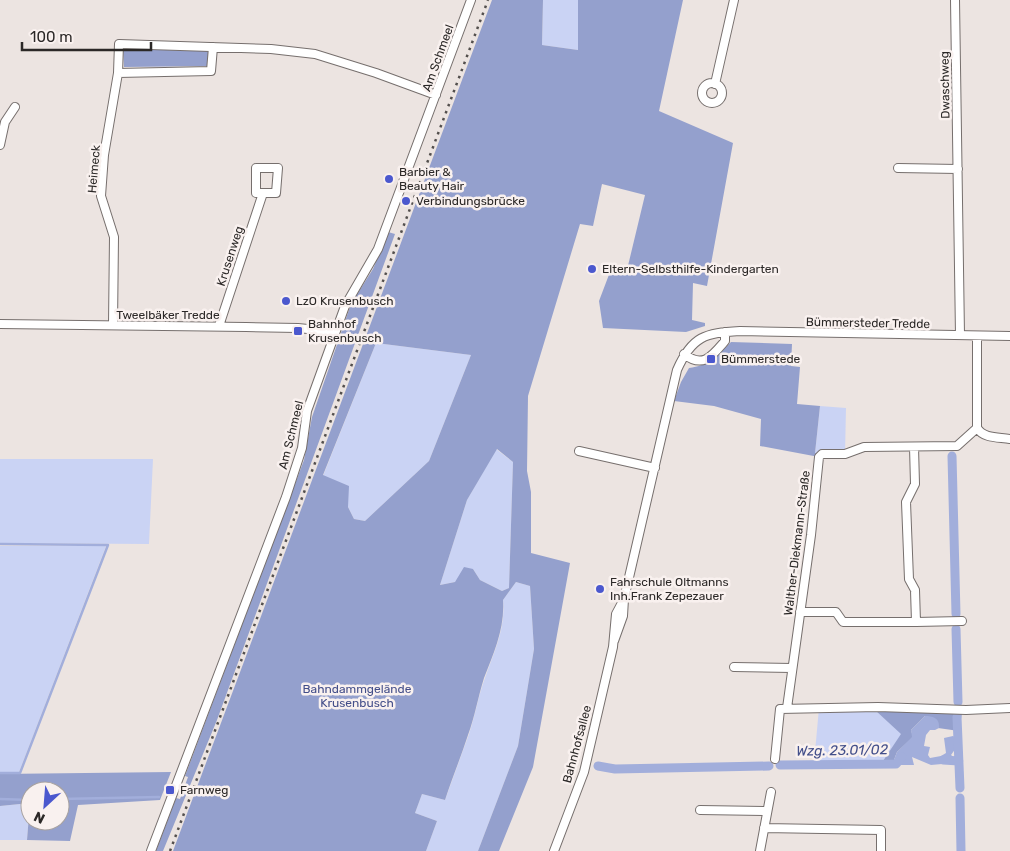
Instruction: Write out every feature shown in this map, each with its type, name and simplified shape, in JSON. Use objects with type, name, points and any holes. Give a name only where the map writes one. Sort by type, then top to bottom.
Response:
[{"type":"street","name":"Am Schmeel","points":[[151,851],[286,497],[302,448],[307,411],[345,306],[378,249],[471,0]]},
{"type":"street","points":[[715,84],[734,0]]},
{"type":"street","name":"Dwaschweg","points":[[955,0],[960,335]]},
{"type":"street","name":"Heimeck","points":[[114,326],[114,237],[101,196],[104,155],[118,73],[119,44],[271,49],[315,54],[376,73],[436,95]]},
{"type":"street","points":[[118,73],[211,71],[213,47]]},
{"type":"street","points":[[0,145],[6,122],[15,107]]},
{"type":"street","points":[[898,168],[958,169]]},
{"type":"street","name":"Krusenweg","points":[[219,326],[263,194]]},
{"type":"street","name":"Tweelbäker Tredde","points":[[0,324],[298,328],[327,331],[335,334]]},
{"type":"street","points":[[686,351],[692,360],[699,362],[713,356],[725,341],[725,332]]},
{"type":"street","name":"Bümmersteder Tredde","points":[[686,351],[697,340],[725,332],[1010,336]]},
{"type":"street","points":[[977,336],[977,428],[985,436],[1010,438]]},
{"type":"street","name":"Bahnhofsallee","points":[[554,851],[584,772],[614,641],[616,614],[624,599],[677,370],[686,351]]},
{"type":"street","name":"Walther-Diekmann-Straße","points":[[775,759],[780,709],[787,708],[811,535],[819,457],[822,454],[845,454],[864,447],[956,446],[977,428]]},
{"type":"street","points":[[914,447],[915,484],[906,502],[909,578],[915,590],[916,622]]},
{"type":"street","points":[[579,451],[654,468]]},
{"type":"street","points":[[800,612],[836,612],[843,622],[962,621]]},
{"type":"street","points":[[734,667],[792,668]]},
{"type":"street","points":[[787,708],[878,707],[966,710],[1010,708]]},
{"type":"street","points":[[760,851],[771,792]]},
{"type":"street","points":[[700,810],[767,810]]},
{"type":"street","points":[[764,828],[881,830],[881,851]]},
{"type":"shaded area","points":[[543,0],[578,0],[578,50],[542,45]]},
{"type":"shaded area","points":[[376,343],[471,355],[429,461],[365,521],[354,519],[348,507],[323,476]]},
{"type":"shaded area","points":[[820,406],[846,408],[845,454],[815,453]]},
{"type":"shaded area","points":[[496,449],[513,462],[509,588],[502,591],[480,580],[473,569],[455,582],[440,585],[467,500]]},
{"type":"shaded area","points":[[0,459],[153,459],[149,544],[0,543]]},
{"type":"shaded area","points":[[0,546],[106,546],[19,772],[0,772]]},
{"type":"shaded area","points":[[516,582],[530,586],[534,649],[518,746],[478,851],[426,851],[437,821],[415,813],[422,794],[445,800],[469,734],[501,630],[503,600]]},
{"type":"shaded area","points":[[819,708],[876,711],[902,734],[881,764],[814,763]]},
{"type":"shaded area","points":[[925,716],[935,718],[939,725],[939,728],[930,730],[926,735],[924,746],[930,747],[928,755],[930,758],[946,753],[944,738],[953,736],[957,739],[955,742],[958,745],[951,755],[956,759],[953,763],[931,765],[912,757],[914,765],[892,765],[897,752],[912,737],[911,730]]},
{"type":"shaded area","points":[[20,804],[20,831],[28,831],[27,840],[0,840],[0,806]]},
{"type":"green space","name":"Bahndammgelände Krusenbusch","points":[[492,0],[543,0],[542,45],[578,50],[578,0],[683,0],[659,111],[733,143],[707,286],[693,283],[692,320],[705,323],[705,326],[686,332],[603,328],[599,301],[610,272],[626,274],[645,195],[602,184],[593,226],[580,224],[528,396],[527,471],[531,492],[531,553],[570,563],[533,767],[499,851],[478,851],[518,746],[534,649],[530,586],[516,582],[503,600],[498,640],[445,800],[422,794],[415,813],[437,821],[426,851],[173,851]],"holes":[[[376,343],[471,355],[429,461],[365,521],[354,519],[348,507],[349,486],[323,475]],[[497,449],[513,462],[509,588],[502,591],[480,580],[473,569],[464,567],[455,582],[440,585],[467,500]]]},
{"type":"green space","points":[[123,49],[210,51],[208,66],[124,67]]},
{"type":"green space","points":[[388,232],[395,234],[217,720],[163,851],[156,851],[176,798],[180,799],[188,777],[185,776],[304,460],[312,417],[351,304],[373,269]]},
{"type":"green space","points":[[731,342],[792,344],[791,366],[800,367],[797,404],[820,406],[815,453],[822,454],[819,457],[760,446],[761,419],[714,406],[674,401],[689,368],[707,362]]},
{"type":"green space","points":[[876,711],[962,713],[959,731],[938,728],[925,716],[911,730],[913,737],[897,752],[892,765],[881,764],[901,734]]},
{"type":"green space","points":[[171,772],[160,800],[78,805],[70,841],[27,840],[28,831],[70,831],[70,781],[20,781],[20,804],[0,806],[0,774]]},
{"type":"waterway","points":[[952,456],[956,614]]},
{"type":"waterway","points":[[0,544],[108,545],[20,773],[0,773]]},
{"type":"waterway","points":[[956,629],[958,702]]},
{"type":"waterway","points":[[957,717],[960,788]]},
{"type":"waterway","name":"Wzg. 23.01/02","points":[[780,765],[896,764],[902,757]]},
{"type":"waterway","name":"Wzg. 23.01/02","points":[[943,760],[959,761]]},
{"type":"waterway","name":"Wzg. 23.01/02","points":[[598,766],[615,769],[769,766]]},
{"type":"waterway","points":[[70,799],[159,797]]},
{"type":"waterway","points":[[960,798],[961,851]]},
{"type":"waterway","points":[[0,799],[20,800]]},
{"type":"railway","points":[[170,851],[488,0]]},
{"type":"place","name":"Barbier & Beauty Hair","points":[[389,179]]},
{"type":"place","name":"Verbindungsbrücke","points":[[406,201]]},
{"type":"place","name":"Eltern-Selbsthilfe-Kindergarten","points":[[592,269]]},
{"type":"place","name":"LzO Krusenbusch","points":[[286,301]]},
{"type":"place","name":"Bahnhof Krusenbusch","points":[[298,331]]},
{"type":"place","name":"Bümmerstede","points":[[711,359]]},
{"type":"place","name":"Fahrschule Oltmanns Inh.Frank Zepezauer","points":[[600,589]]},
{"type":"place","name":"Farnweg","points":[[170,790]]}]
